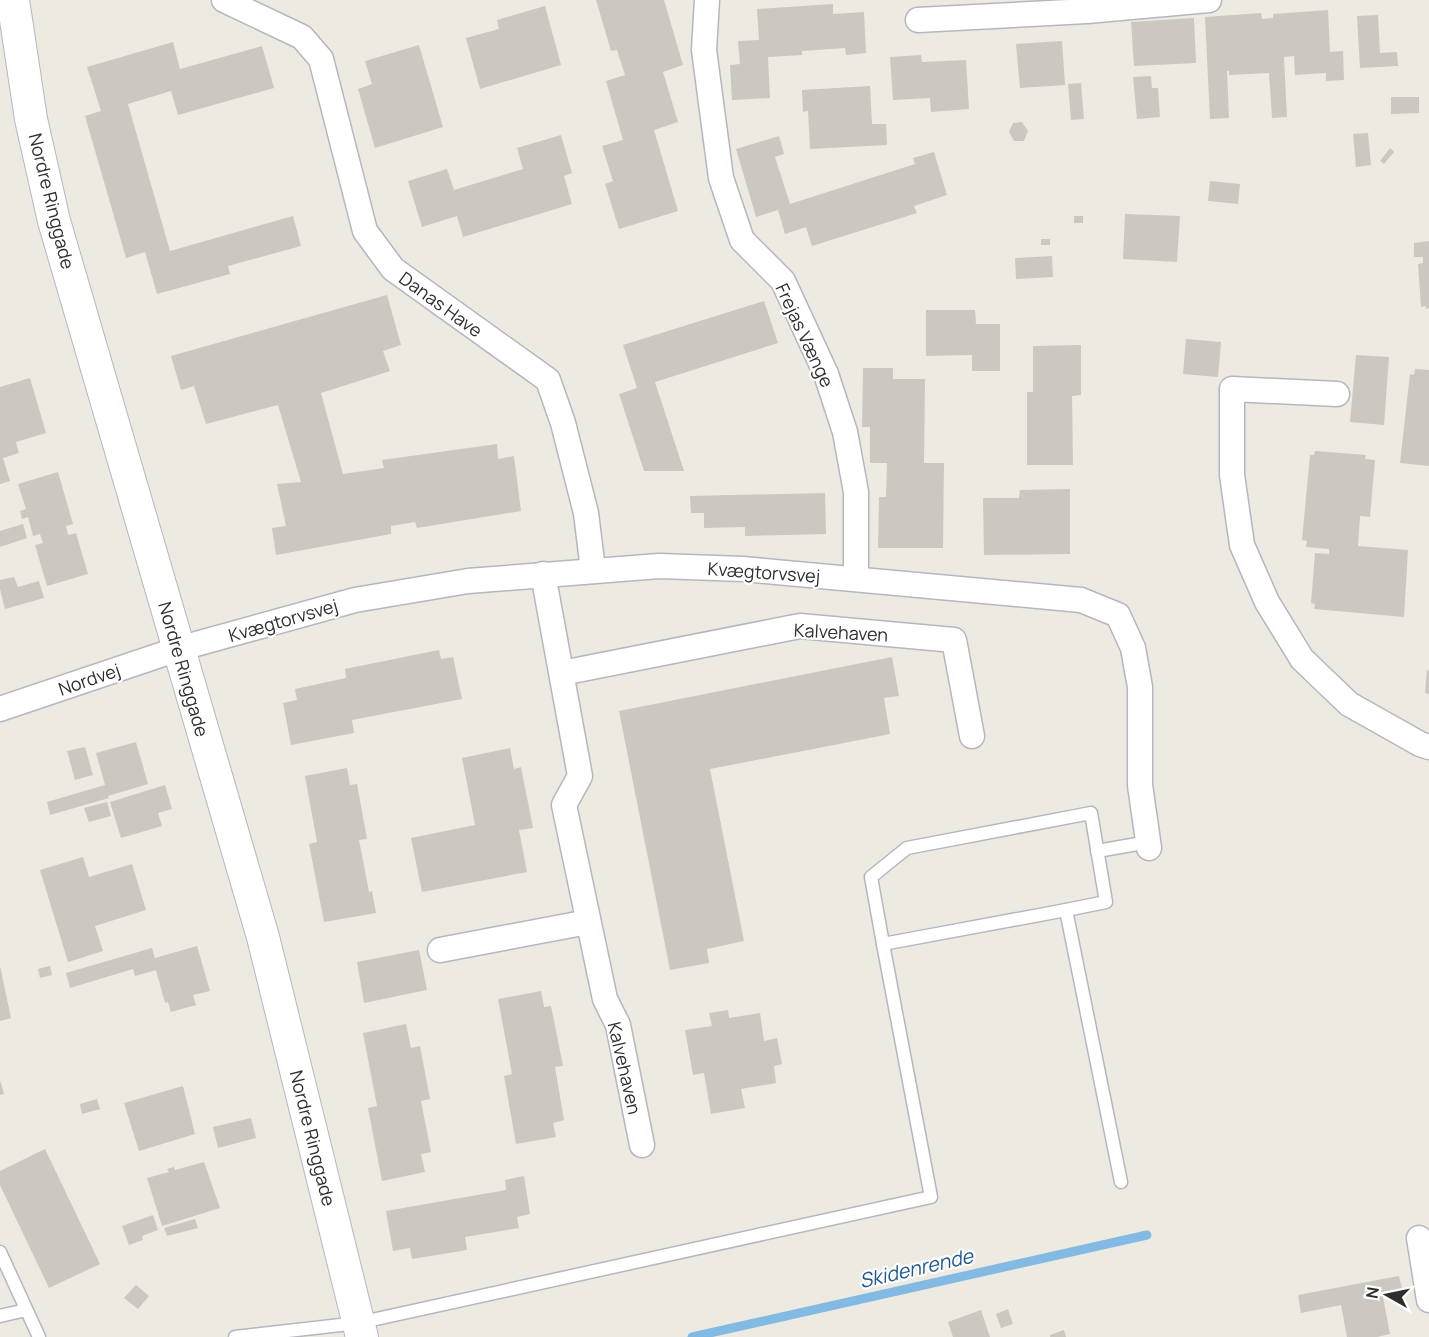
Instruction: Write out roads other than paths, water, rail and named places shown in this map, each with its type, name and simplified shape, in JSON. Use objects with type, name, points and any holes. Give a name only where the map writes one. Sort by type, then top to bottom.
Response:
[{"type":"street","name":"Nordre Ringgade","points":[[13,0],[31,119],[54,221],[263,937],[360,1330]]},
{"type":"street","name":"Danas Have","points":[[224,0],[302,37],[321,59],[365,231],[393,269],[548,380],[563,423],[586,513],[592,570]]},
{"type":"street","name":"Frejas Vænge","points":[[707,0],[704,50],[721,178],[742,240],[783,281],[826,374],[844,432],[856,492],[856,578]]},
{"type":"street","points":[[918,20],[1086,5],[1209,0]]},
{"type":"street","points":[[1337,394],[1232,389],[1232,475],[1242,545],[1267,602],[1302,659],[1349,704],[1429,747]]},
{"type":"street","name":"Kvægtorvsvej","points":[[178,649],[355,600],[468,580],[659,566],[743,568],[1081,600],[1118,615],[1133,648],[1140,687],[1140,785],[1149,845]]},
{"type":"street","name":"Kalvehaven","points":[[543,574],[580,776],[564,805],[605,999],[618,1025],[642,1145]]},
{"type":"street","name":"Kalvehaven","points":[[562,673],[800,626],[954,640],[972,736]]},
{"type":"street","name":"Nordvej","points":[[0,709],[178,649]]},
{"type":"street","points":[[440,950],[588,922]]},
{"type":"street","points":[[1419,1238],[1429,1300]]},
{"type":"lane","points":[[235,1337],[360,1330],[931,1197],[883,944],[871,876],[907,848],[1090,813],[1106,902],[883,944]]},
{"type":"lane","points":[[1097,851],[1149,845]]},
{"type":"lane","points":[[1066,910],[1121,1182]]},
{"type":"lane","points":[[0,1252],[39,1337]]},
{"type":"lane","points":[[0,1316],[26,1310]]},
{"type":"waterway","name":"Skidenrende","points":[[692,1337],[1147,1235]]}]
